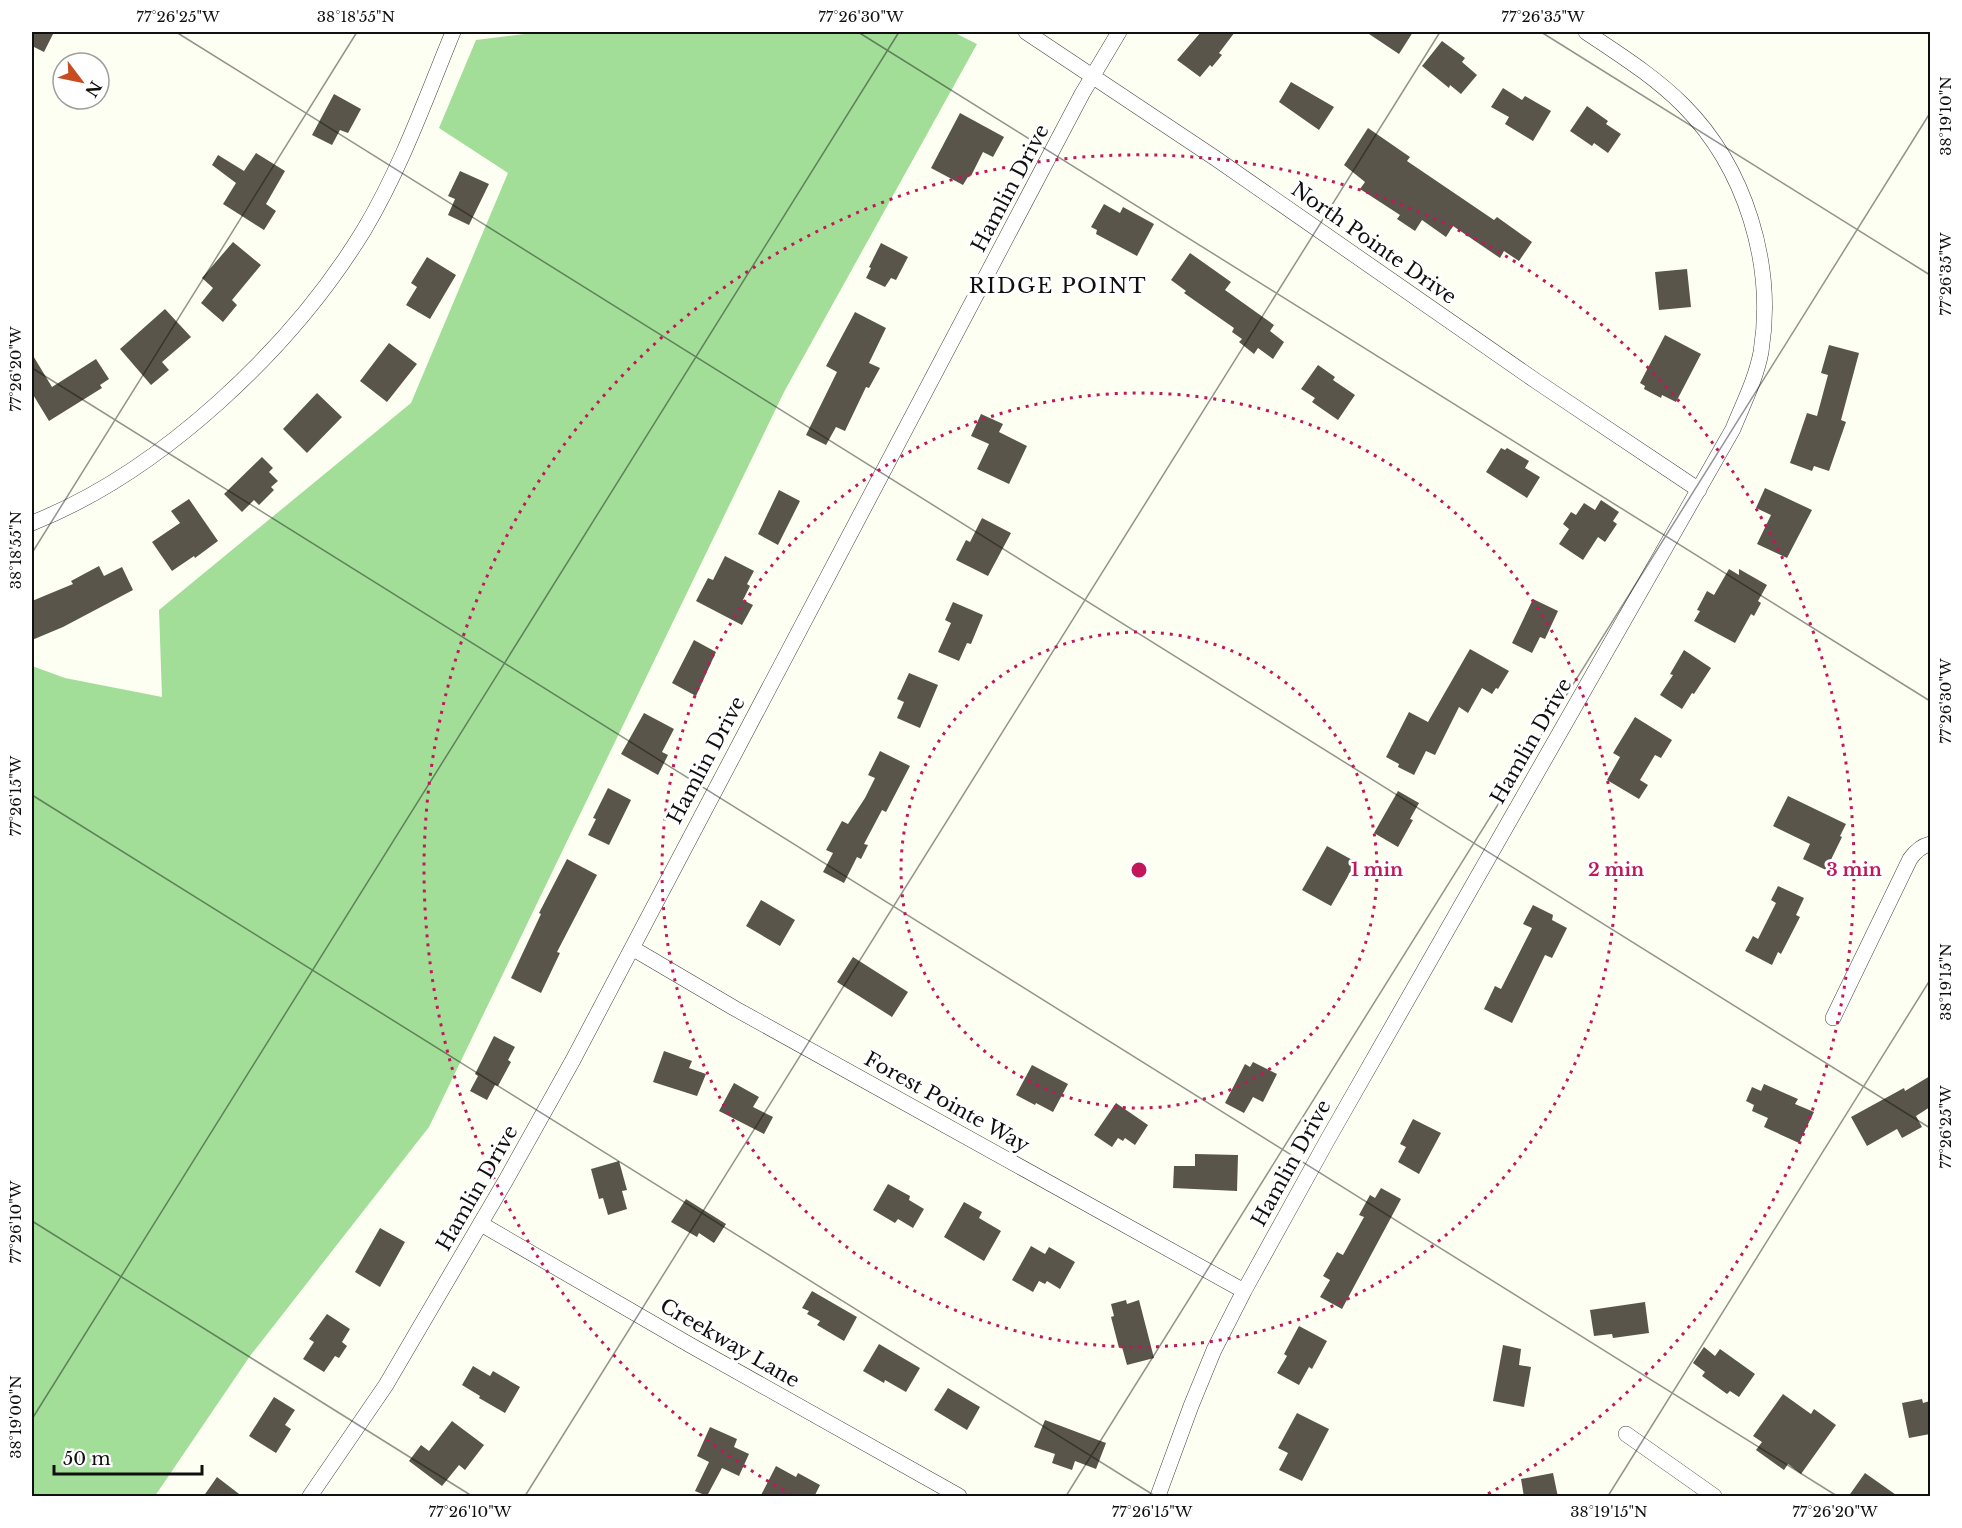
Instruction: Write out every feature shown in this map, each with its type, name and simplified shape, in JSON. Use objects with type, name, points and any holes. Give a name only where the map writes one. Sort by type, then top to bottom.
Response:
[{"type":"street","points":[[32,523],[101,489],[145,460],[198,419],[245,377],[288,331],[333,275],[364,230],[390,181],[453,32]]},
{"type":"street","name":"North Pointe Drive","points":[[1026,32],[1215,158],[1536,381],[1700,490]]},
{"type":"street","name":"Hamlin Drive","points":[[310,1497],[386,1385],[481,1224],[573,1060],[1092,77],[1119,32]]},
{"type":"street","name":"Hamlin Drive","points":[[1158,1497],[1214,1350],[1244,1291],[1428,963],[1700,490],[1733,429],[1761,353],[1764,314],[1763,283],[1756,235],[1748,207],[1726,162],[1713,141],[1685,107],[1652,77],[1586,32]]},
{"type":"street","points":[[1833,1018],[1910,859],[1914,853],[1930,844]]},
{"type":"street","name":"Forest Pointe Way","points":[[632,948],[734,1008],[1244,1291]]},
{"type":"street","name":"Creekway Lane","points":[[481,1224],[959,1497]]},
{"type":"street","points":[[1626,1434],[1714,1497]]},
{"type":"green space","points":[[541,32],[953,32],[977,44],[784,392],[429,1127],[250,1356],[155,1496],[32,1496],[32,666],[65,678],[162,697],[159,610],[411,403],[508,173],[439,128],[476,40]]},
{"type":"building","points":[[32,32],[54,32],[44,52],[32,46]]},
{"type":"building","points":[[1201,32],[1235,32],[1219,53],[1222,55],[1200,77],[1177,60]]},
{"type":"building","points":[[1366,32],[1413,32],[1399,54]]},
{"type":"building","points":[[1442,41],[1465,58],[1462,62],[1477,75],[1461,94],[1450,85],[1449,88],[1422,66]]},
{"type":"building","points":[[1291,82],[1334,107],[1319,130],[1279,102]]},
{"type":"building","points":[[1503,88],[1522,100],[1525,96],[1551,111],[1533,141],[1505,124],[1509,117],[1491,107]]},
{"type":"building","points":[[334,94],[361,109],[348,133],[340,130],[332,145],[312,135]]},
{"type":"building","points":[[1587,106],[1608,121],[1606,124],[1621,134],[1608,153],[1594,143],[1592,146],[1570,131]]},
{"type":"building","points":[[960,113],[1004,137],[993,157],[983,152],[971,176],[969,175],[963,185],[931,168]]},
{"type":"building","points":[[1368,128],[1410,157],[1407,161],[1494,220],[1497,217],[1532,242],[1519,261],[1504,251],[1500,258],[1453,226],[1446,237],[1422,220],[1415,231],[1397,219],[1400,215],[1360,189],[1365,182],[1344,165]]},
{"type":"building","points":[[256,153],[285,171],[266,204],[276,211],[264,230],[223,204],[236,183],[212,165],[218,155],[244,171]]},
{"type":"building","points":[[460,171],[489,184],[469,225],[448,215],[455,199],[448,196]]},
{"type":"building","points":[[1104,204],[1120,213],[1123,207],[1154,224],[1137,256],[1096,234],[1097,230],[1091,227]]},
{"type":"building","points":[[233,242],[261,265],[232,300],[237,305],[223,322],[201,303],[213,288],[202,278]]},
{"type":"building","points":[[881,243],[908,257],[896,280],[891,278],[885,287],[866,278]]},
{"type":"building","points":[[1190,253],[1231,282],[1225,290],[1274,325],[1270,331],[1284,342],[1273,359],[1258,348],[1254,354],[1239,342],[1242,339],[1232,332],[1234,328],[1184,293],[1186,291],[1171,280]]},
{"type":"building","points":[[427,257],[456,275],[430,319],[406,305],[417,287],[411,283]]},
{"type":"building","points":[[1687,269],[1691,307],[1659,310],[1655,272]]},
{"type":"building","points":[[165,309],[191,337],[162,362],[169,370],[151,385],[120,349]]},
{"type":"building","points":[[855,312],[886,328],[869,363],[880,368],[869,388],[866,387],[845,431],[836,427],[826,445],[806,435],[837,372],[826,366]]},
{"type":"building","points":[[1665,335],[1701,354],[1676,402],[1662,395],[1661,398],[1644,389],[1645,386],[1640,383]]},
{"type":"building","points":[[389,343],[417,364],[387,402],[360,381]]},
{"type":"building","points":[[1829,345],[1859,353],[1841,420],[1846,422],[1829,471],[1814,466],[1812,471],[1790,463],[1807,413],[1817,416],[1828,375],[1821,373]]},
{"type":"building","points":[[32,354],[52,387],[96,359],[109,379],[100,385],[102,388],[49,421],[32,393]]},
{"type":"building","points":[[1318,365],[1335,377],[1333,380],[1355,395],[1338,420],[1312,402],[1315,398],[1301,389]]},
{"type":"building","points":[[317,393],[342,417],[307,453],[283,429]]},
{"type":"building","points":[[981,414],[1003,424],[999,432],[1027,446],[1009,484],[977,469],[989,444],[971,436]]},
{"type":"building","points":[[1501,448],[1505,450],[1507,448],[1529,461],[1525,468],[1540,477],[1527,498],[1486,472]]},
{"type":"building","points":[[262,457],[273,468],[269,472],[278,481],[271,487],[274,490],[259,505],[254,500],[242,512],[224,494]]},
{"type":"building","points":[[1765,488],[1812,510],[1787,558],[1757,544],[1771,515],[1756,508]]},
{"type":"building","points":[[779,490],[800,501],[778,545],[758,534]]},
{"type":"building","points":[[189,499],[218,541],[172,571],[152,542],[180,523],[171,511]]},
{"type":"building","points":[[1601,500],[1619,512],[1613,521],[1617,524],[1605,542],[1598,537],[1583,560],[1559,544],[1569,529],[1563,524],[1571,512],[1576,515],[1584,503],[1595,510]]},
{"type":"building","points":[[982,518],[1011,533],[988,576],[956,560],[966,540],[970,542]]},
{"type":"building","points":[[725,556],[754,571],[747,584],[750,586],[743,600],[753,605],[742,625],[696,601],[708,578],[713,580]]},
{"type":"building","points":[[99,566],[104,576],[122,567],[133,590],[63,627],[32,640],[32,601],[73,584],[71,581]]},
{"type":"building","points":[[1729,569],[1739,575],[1739,569],[1767,585],[1758,601],[1761,603],[1754,616],[1751,614],[1735,643],[1694,621],[1707,591],[1714,595]]},
{"type":"building","points":[[1533,599],[1558,611],[1545,639],[1540,637],[1532,653],[1512,643]]},
{"type":"building","points":[[953,602],[983,615],[971,644],[967,643],[959,661],[938,652],[951,623],[945,620]]},
{"type":"building","points":[[694,640],[716,652],[696,696],[672,683]]},
{"type":"building","points":[[1470,649],[1509,671],[1498,689],[1496,688],[1492,694],[1482,688],[1468,713],[1459,707],[1435,755],[1426,751],[1414,775],[1398,767],[1399,764],[1386,757],[1409,712],[1428,722]]},
{"type":"building","points":[[1684,650],[1711,668],[1682,709],[1660,695],[1673,675],[1670,674]]},
{"type":"building","points":[[909,673],[938,685],[920,728],[897,718],[904,702],[897,699]]},
{"type":"building","points":[[644,713],[674,729],[662,752],[668,755],[658,775],[621,754]]},
{"type":"building","points":[[1635,717],[1672,740],[1661,758],[1655,755],[1640,780],[1648,785],[1639,799],[1607,780],[1620,757],[1613,753]]},
{"type":"building","points":[[880,751],[910,766],[886,812],[882,810],[864,844],[868,845],[861,859],[857,857],[844,883],[823,872],[833,853],[826,850],[842,821],[848,824],[865,798],[875,778],[868,775]]},
{"type":"building","points":[[608,788],[631,800],[609,845],[588,835],[596,819],[593,818]]},
{"type":"building","points":[[1398,791],[1419,803],[1410,819],[1413,820],[1398,847],[1374,833]]},
{"type":"building","points":[[1788,796],[1846,824],[1826,870],[1803,859],[1810,844],[1773,826]]},
{"type":"building","points":[[1327,846],[1356,862],[1331,906],[1302,890]]},
{"type":"building","points":[[567,859],[597,875],[557,952],[560,953],[541,993],[511,978],[541,914],[539,913]]},
{"type":"building","points":[[1778,886],[1804,898],[1796,915],[1800,917],[1781,954],[1778,952],[1772,965],[1745,951],[1753,936],[1758,939],[1776,903],[1771,900]]},
{"type":"building","points":[[761,900],[795,920],[780,946],[746,926]]},
{"type":"building","points":[[1533,905],[1553,915],[1552,920],[1567,928],[1552,958],[1545,955],[1512,1023],[1484,1009],[1495,986],[1501,989],[1532,928],[1523,924]]},
{"type":"building","points":[[853,957],[908,992],[892,1017],[837,982]]},
{"type":"building","points":[[494,1036],[515,1047],[508,1060],[511,1062],[498,1086],[495,1085],[487,1100],[470,1091],[478,1076],[475,1074]]},
{"type":"building","points":[[664,1051],[692,1061],[689,1068],[706,1074],[697,1096],[653,1082]]},
{"type":"building","points":[[1253,1062],[1277,1074],[1263,1102],[1253,1097],[1244,1113],[1225,1103],[1245,1064],[1250,1067]]},
{"type":"building","points":[[1032,1065],[1068,1084],[1053,1112],[1016,1095]]},
{"type":"building","points":[[1930,1076],[1930,1107],[1916,1116],[1922,1127],[1902,1138],[1897,1129],[1867,1146],[1851,1117]]},
{"type":"building","points":[[734,1083],[759,1097],[753,1107],[773,1117],[764,1134],[719,1111]]},
{"type":"building","points":[[1764,1084],[1798,1099],[1795,1104],[1814,1112],[1799,1143],[1764,1127],[1768,1118],[1752,1111],[1754,1105],[1746,1101],[1752,1087],[1761,1091]]},
{"type":"building","points":[[1116,1103],[1148,1125],[1135,1145],[1125,1138],[1123,1141],[1118,1138],[1112,1147],[1094,1135]]},
{"type":"building","points":[[1413,1119],[1441,1133],[1419,1174],[1398,1162],[1406,1147],[1400,1144]]},
{"type":"building","points":[[1195,1154],[1238,1155],[1237,1191],[1173,1188],[1174,1166],[1195,1166]]},
{"type":"building","points":[[619,1161],[627,1190],[622,1191],[627,1209],[608,1215],[603,1198],[599,1199],[591,1169]]},
{"type":"building","points":[[888,1184],[910,1196],[909,1200],[924,1209],[913,1228],[898,1219],[895,1223],[873,1210]]},
{"type":"building","points":[[1381,1188],[1401,1199],[1342,1309],[1320,1297],[1330,1280],[1323,1276],[1337,1252],[1343,1255],[1364,1217],[1359,1215],[1370,1195],[1375,1198]]},
{"type":"building","points":[[686,1199],[726,1224],[714,1243],[699,1233],[697,1237],[671,1222]]},
{"type":"building","points":[[964,1202],[982,1212],[979,1218],[1001,1231],[984,1261],[944,1237]]},
{"type":"building","points":[[380,1228],[405,1242],[380,1287],[355,1272]]},
{"type":"building","points":[[1031,1246],[1045,1254],[1049,1247],[1075,1262],[1060,1289],[1047,1281],[1045,1284],[1039,1281],[1033,1292],[1012,1280]]},
{"type":"building","points":[[812,1291],[857,1317],[844,1341],[817,1325],[820,1321],[807,1314],[809,1311],[802,1308]]},
{"type":"building","points":[[1126,1300],[1127,1304],[1139,1300],[1154,1358],[1127,1365],[1122,1347],[1119,1348],[1111,1317],[1114,1316],[1111,1304]]},
{"type":"building","points":[[1645,1302],[1649,1333],[1613,1338],[1612,1334],[1594,1336],[1590,1310]]},
{"type":"building","points":[[327,1314],[350,1329],[342,1342],[347,1346],[339,1358],[335,1356],[324,1372],[303,1359],[314,1342],[309,1339]]},
{"type":"building","points":[[1299,1326],[1327,1341],[1312,1369],[1309,1367],[1299,1385],[1277,1373],[1287,1356],[1284,1354]]},
{"type":"building","points":[[879,1344],[920,1368],[906,1392],[863,1371]]},
{"type":"building","points":[[1503,1345],[1521,1349],[1519,1365],[1531,1367],[1524,1407],[1493,1401]]},
{"type":"building","points":[[1704,1347],[1715,1356],[1720,1349],[1755,1374],[1739,1397],[1730,1391],[1727,1394],[1702,1376],[1705,1372],[1693,1363]]},
{"type":"building","points":[[473,1366],[490,1376],[493,1371],[520,1387],[505,1413],[462,1385]]},
{"type":"building","points":[[948,1388],[980,1407],[967,1430],[934,1410]]},
{"type":"building","points":[[1783,1394],[1811,1414],[1814,1409],[1836,1425],[1801,1474],[1788,1464],[1784,1470],[1756,1450],[1762,1442],[1753,1436]]},
{"type":"building","points":[[274,1397],[295,1410],[285,1425],[291,1429],[276,1453],[249,1436]]},
{"type":"building","points":[[1922,1399],[1923,1403],[1930,1401],[1930,1434],[1909,1438],[1902,1403]]},
{"type":"building","points":[[1297,1413],[1329,1429],[1302,1481],[1279,1470],[1288,1453],[1278,1448]]},
{"type":"building","points":[[1045,1420],[1106,1443],[1096,1469],[1075,1461],[1072,1470],[1052,1463],[1055,1454],[1034,1447]]},
{"type":"building","points":[[452,1421],[484,1445],[465,1470],[459,1465],[442,1486],[409,1461],[421,1445],[429,1451]]},
{"type":"building","points":[[710,1427],[737,1439],[734,1447],[749,1454],[739,1476],[722,1468],[707,1496],[695,1491],[709,1462],[697,1456]]},
{"type":"building","points":[[776,1466],[796,1477],[798,1473],[820,1485],[814,1497],[760,1497]]},
{"type":"building","points":[[1553,1473],[1558,1497],[1524,1497],[1521,1479]]},
{"type":"building","points":[[1865,1473],[1899,1497],[1848,1497]]},
{"type":"building","points":[[217,1477],[243,1497],[203,1497]]},
{"type":"district","name":"RIDGE POINT","points":[[1058,286]]}]
